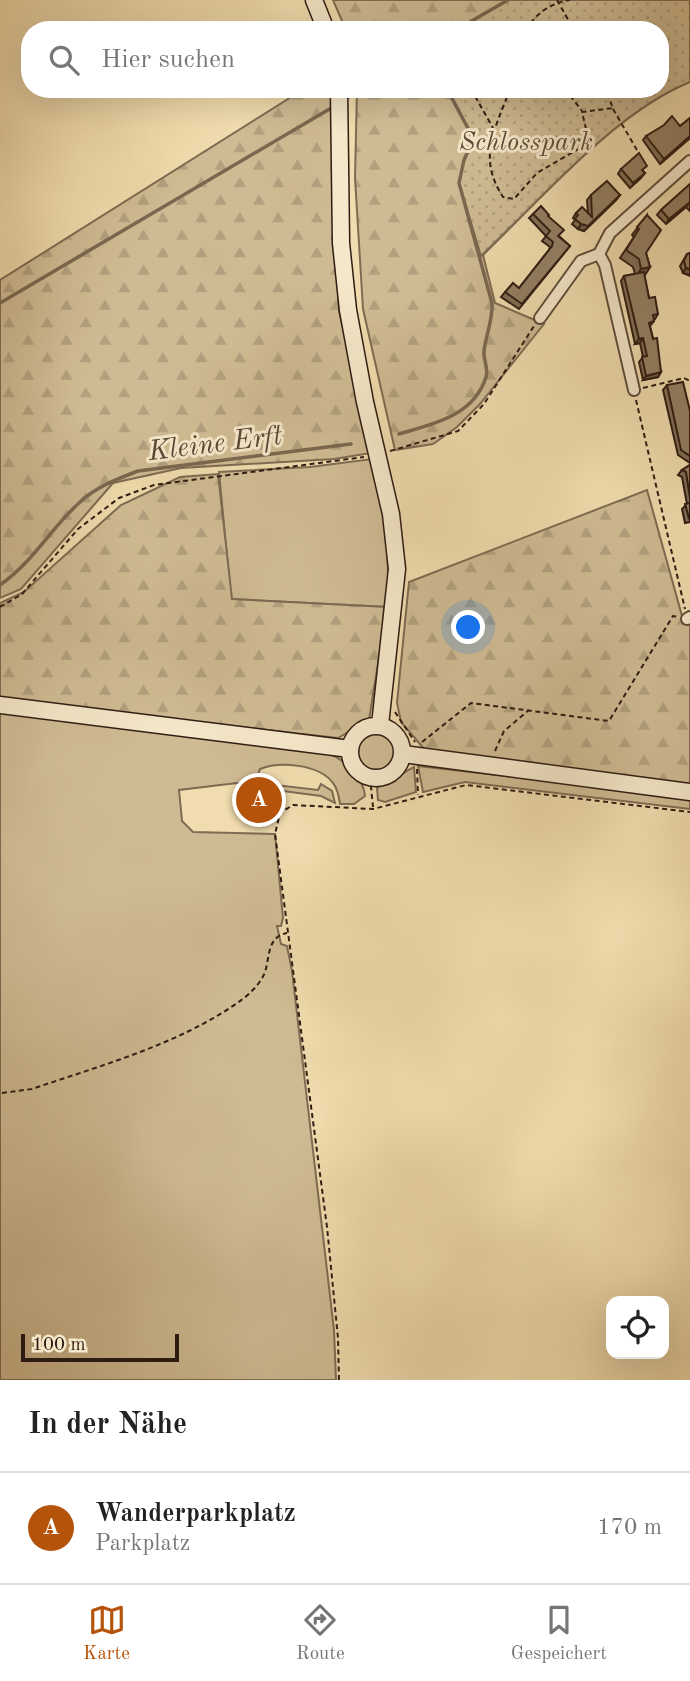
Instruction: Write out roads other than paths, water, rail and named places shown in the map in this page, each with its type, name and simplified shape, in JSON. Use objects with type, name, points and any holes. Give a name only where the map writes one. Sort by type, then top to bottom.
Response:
[{"type":"main road","points":[[314,0],[322,21]]},
{"type":"main road","points":[[339,98],[341,243],[348,310],[365,401],[383,453],[397,569],[380,725]]},
{"type":"main road","points":[[0,705],[350,749]]},
{"type":"main road","points":[[412,752],[395,771],[386,776],[370,777],[354,765],[350,749],[354,737],[362,729],[380,725],[398,737],[412,752],[690,792]]},
{"type":"street","points":[[540,318],[581,261],[599,254],[610,233],[690,161]]},
{"type":"street","points":[[599,254],[605,265],[634,390]]},
{"type":"waterway","points":[[472,21],[508,0]]},
{"type":"waterway","name":"Kleine Erft","points":[[399,434],[438,422],[462,410],[480,390],[487,374],[484,351],[492,303],[459,183],[464,160],[472,142],[470,132],[452,98]]},
{"type":"waterway","points":[[0,303],[333,107]]},
{"type":"waterway","name":"Kleine Erft","points":[[0,585],[22,566],[80,502],[122,477],[138,471],[351,444]]},
{"type":"place","name":"Wanderparkplatz","points":[[259,800]]},
{"type":"park label","name":"Schlosspark","points":[[526,141]]}]
